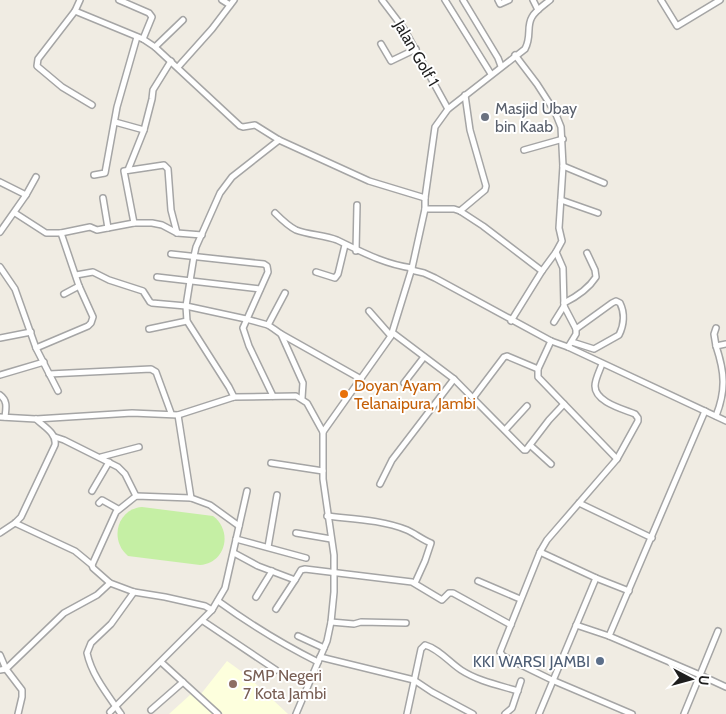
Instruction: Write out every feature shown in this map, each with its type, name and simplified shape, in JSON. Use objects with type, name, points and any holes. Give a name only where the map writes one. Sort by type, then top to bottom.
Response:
[{"type":"street","points":[[80,0],[75,11],[38,59],[37,66],[62,87],[92,105]]},
{"type":"street","points":[[94,175],[105,173],[121,91],[140,38],[152,17],[149,13],[119,0]]},
{"type":"street","points":[[222,0],[230,5]]},
{"type":"street","points":[[178,67],[212,29],[234,0]]},
{"type":"street","name":"Jalan Golf 1","points":[[382,0],[398,20],[416,49],[448,110]]},
{"type":"street","points":[[445,0],[491,74]]},
{"type":"street","points":[[463,0],[501,66]]},
{"type":"street","points":[[498,0],[500,4],[509,0]]},
{"type":"street","points":[[533,0],[538,10]]},
{"type":"street","points":[[323,432],[392,335],[412,269],[425,209],[435,127],[448,110],[465,95],[525,48],[528,42],[531,18],[550,0]]},
{"type":"street","points":[[707,0],[710,6]]},
{"type":"street","points":[[664,1],[677,26],[720,0]]},
{"type":"street","points":[[75,11],[140,38],[155,47],[240,126],[256,125],[280,140],[369,182],[425,198]]},
{"type":"street","points":[[155,47],[184,20]]},
{"type":"street","points":[[381,44],[392,61],[416,49]]},
{"type":"street","points":[[512,321],[561,243],[559,228],[563,166],[563,139],[555,112],[516,55]]},
{"type":"street","points":[[134,223],[124,172],[128,170],[144,130],[153,90],[171,61]]},
{"type":"street","points":[[460,211],[485,190],[486,186],[470,130],[465,95]]},
{"type":"street","points":[[114,122],[144,130]]},
{"type":"street","points":[[524,150],[563,139]]},
{"type":"street","points":[[234,398],[187,321],[186,306],[194,256],[196,247],[220,194],[232,177],[280,140]]},
{"type":"street","points":[[128,170],[162,165],[167,166],[171,210],[177,233]]},
{"type":"street","points":[[563,166],[604,183]]},
{"type":"street","points":[[0,232],[36,177]]},
{"type":"street","points":[[0,182],[26,195]]},
{"type":"street","points":[[102,198],[108,228]]},
{"type":"street","points":[[561,200],[598,213]]},
{"type":"street","points":[[356,251],[357,205]]},
{"type":"street","points":[[425,209],[454,209],[460,211],[542,271]]},
{"type":"street","points":[[14,213],[46,233],[61,233],[90,227],[97,230],[134,223],[157,224],[177,233],[202,235]]},
{"type":"street","points":[[274,213],[294,229],[327,237],[356,251],[435,278],[551,341],[568,347],[726,421]]},
{"type":"street","points":[[36,348],[88,326],[93,317],[79,286],[61,233]]},
{"type":"street","points":[[316,272],[335,278],[338,274],[346,245]]},
{"type":"street","points":[[556,252],[563,268],[564,304],[576,329]]},
{"type":"street","points":[[554,322],[564,304],[576,297],[596,277],[595,270],[587,253]]},
{"type":"street","points":[[171,254],[265,264],[268,272],[243,328],[273,396]]},
{"type":"street","points":[[0,267],[15,289],[36,348],[58,391]]},
{"type":"street","points":[[76,275],[94,272],[109,280],[143,291],[152,303],[186,306],[268,325],[361,379]]},
{"type":"street","points":[[157,277],[260,289]]},
{"type":"street","points":[[64,294],[79,286]]},
{"type":"street","points":[[268,325],[285,293]]},
{"type":"street","points":[[568,347],[572,342],[576,329],[616,301],[620,303],[623,309],[623,325],[619,335],[594,349],[572,342]]},
{"type":"street","points":[[370,311],[392,335],[454,379],[524,450],[564,404]]},
{"type":"street","points":[[149,329],[187,321]]},
{"type":"street","points":[[716,328],[714,337],[726,383],[722,404],[716,416]]},
{"type":"street","points":[[0,338],[30,332]]},
{"type":"street","points":[[281,334],[303,383],[302,398]]},
{"type":"street","points":[[551,341],[538,369],[537,373],[540,380],[617,459]]},
{"type":"street","points":[[716,346],[726,344]]},
{"type":"street","points":[[473,398],[504,357],[507,356],[538,369]]},
{"type":"street","points":[[404,383],[424,357]]},
{"type":"street","points":[[0,375],[44,362]]},
{"type":"street","points":[[602,364],[595,382],[596,392],[601,398],[635,414],[638,418],[617,459],[547,540],[540,552],[520,599],[501,649],[501,654],[552,680],[632,714]]},
{"type":"street","points":[[49,374],[151,369],[156,372],[171,413]]},
{"type":"street","points":[[380,484],[392,460],[454,379]]},
{"type":"street","points":[[0,395],[6,404],[2,417],[36,419],[132,413],[178,414],[234,398],[296,396],[307,402],[323,432],[323,471],[334,573],[331,622],[324,648],[296,714]]},
{"type":"street","points":[[505,430],[527,406]]},
{"type":"street","points":[[609,636],[705,411]]},
{"type":"street","points":[[178,414],[191,498]]},
{"type":"street","points":[[36,419],[55,437],[122,470],[136,496]]},
{"type":"street","points":[[0,534],[21,517],[54,445],[55,437]]},
{"type":"street","points":[[530,445],[551,464]]},
{"type":"street","points":[[100,458],[139,447]]},
{"type":"street","points":[[92,491],[108,462]]},
{"type":"street","points":[[271,463],[323,471]]},
{"type":"street","points":[[110,712],[203,620],[218,601],[225,588],[247,491]]},
{"type":"street","points":[[268,547],[276,495]]},
{"type":"street","points":[[92,566],[118,509],[136,496],[191,498],[210,504],[239,526]]},
{"type":"street","points":[[99,504],[102,500],[118,509]]},
{"type":"street","points":[[579,503],[652,538]]},
{"type":"street","points":[[327,516],[395,526],[409,530],[418,538],[430,543],[431,546],[415,583]]},
{"type":"street","points":[[15,523],[75,551],[110,584],[134,592],[205,606],[212,610]]},
{"type":"street","points":[[296,533],[331,539]]},
{"type":"street","points":[[236,539],[306,558]]},
{"type":"street","points":[[540,552],[629,591]]},
{"type":"street","points":[[234,553],[272,572],[295,580]]},
{"type":"street","points":[[276,610],[302,570],[305,569],[415,583],[439,599],[444,599],[451,592],[511,625]]},
{"type":"street","points":[[256,597],[272,572]]},
{"type":"street","points":[[539,714],[596,578]]},
{"type":"street","points":[[478,581],[520,599]]},
{"type":"street","points":[[0,670],[6,669],[64,614],[97,595],[110,584]]},
{"type":"street","points":[[121,714],[102,688],[87,653],[91,643],[111,624],[134,592]]},
{"type":"street","points":[[218,601],[280,643],[319,659],[414,680],[473,714]]},
{"type":"street","points":[[203,620],[276,670]]},
{"type":"street","points":[[331,622],[354,624],[361,622],[406,623]]},
{"type":"street","points":[[576,624],[609,636],[726,686]]},
{"type":"street","points":[[684,714],[718,631]]},
{"type":"street","points":[[298,636],[324,648]]},
{"type":"street","points":[[407,714],[421,649],[425,645],[432,647],[462,671],[487,682],[518,691]]},
{"type":"street","points":[[0,655],[6,669],[21,686],[22,698],[18,714]]},
{"type":"street","points":[[161,662],[218,714]]},
{"type":"street","points":[[505,714],[512,708],[521,681]]},
{"type":"street","points":[[151,710],[183,682]]},
{"type":"shaded area","name":"SMP Negeri 7 Kota Jambi","points":[[227,661],[245,674],[288,714],[223,714],[201,694]]},
{"type":"shaded area","points":[[191,694],[216,714],[169,714]]},
{"type":"green space","points":[[142,507],[213,516],[219,522],[225,538],[221,553],[209,563],[200,565],[128,556],[119,542],[118,526],[127,513]]},
{"type":"place","name":"Masjid Ubay bin Kaab","points":[[485,117]]},
{"type":"place","name":"Doyan Ayam Telanaipura, Jambi","points":[[344,394]]},
{"type":"place","name":"KKI WARSI JAMBI","points":[[600,661]]},
{"type":"place","name":"SMP Negeri 7 Kota Jambi","points":[[233,684]]}]
